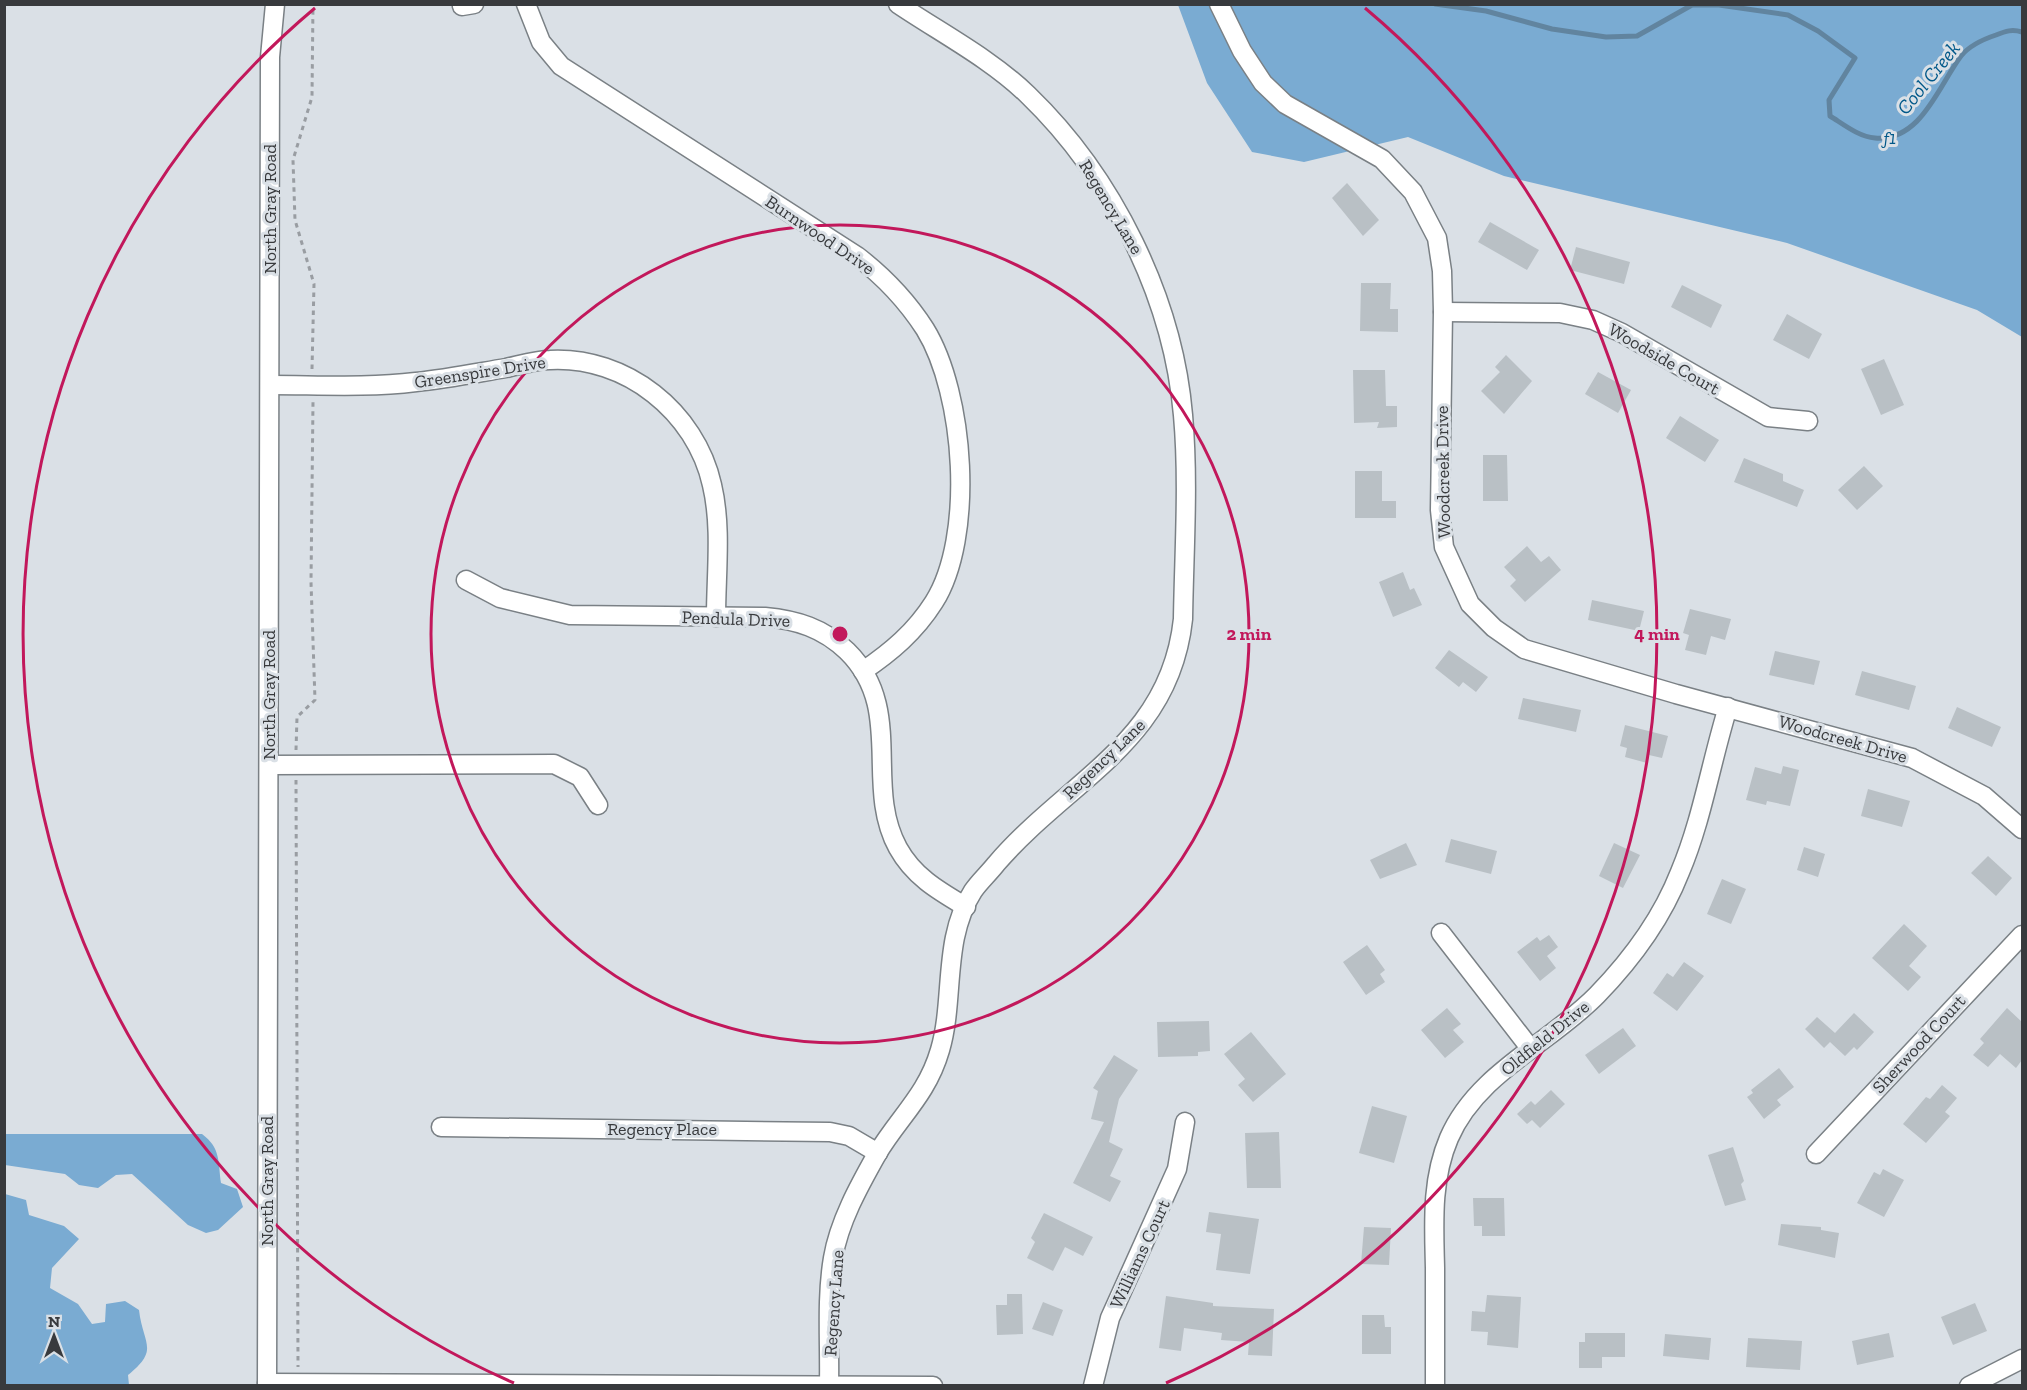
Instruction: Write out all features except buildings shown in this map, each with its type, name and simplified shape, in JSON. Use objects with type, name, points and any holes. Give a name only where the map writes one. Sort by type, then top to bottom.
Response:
[{"type":"street","name":"North Gray Road","points":[[267,1384],[270,57],[275,4]]},
{"type":"street","name":"Burnwood Drive","points":[[526,4],[541,42],[561,66],[857,255],[896,292],[925,330],[943,372],[953,407],[959,447],[957,543],[947,576],[935,601],[897,647],[863,671]]},
{"type":"street","name":"Regency Lane","points":[[829,1385],[833,1258],[843,1221],[878,1153],[922,1092],[934,1068],[945,1027],[952,951],[972,892],[1008,850],[1121,748],[1147,720],[1172,676],[1180,649],[1183,619],[1183,416],[1178,379],[1162,316],[1143,258],[1121,217],[1086,163],[1028,94],[996,69],[898,4]]},
{"type":"street","name":"Woodcreek Drive","points":[[1219,4],[1242,51],[1263,83],[1285,104],[1382,159],[1413,192],[1437,238],[1442,271],[1443,312],[1440,510],[1444,547],[1470,604],[1494,628],[1524,649],[1912,758],[1983,796],[2022,829]]},
{"type":"street","name":"Woodside Court","points":[[1443,312],[1552,313],[1593,320],[1622,333],[1768,417],[1808,421]]},
{"type":"street","name":"Greenspire Drive","points":[[271,385],[365,387],[403,384],[549,360],[581,361],[606,367],[648,388],[694,436],[712,486],[716,517],[716,617]]},
{"type":"street","name":"Pendula Drive","points":[[466,580],[500,598],[570,615],[775,618],[806,624],[838,642],[863,671],[876,696],[880,716],[885,816],[894,840],[912,868],[929,886],[966,907]]},
{"type":"street","name":"Oldfield Drive","points":[[1435,1386],[1434,1196],[1449,1138],[1469,1103],[1530,1048],[1567,1022],[1597,995],[1630,958],[1654,923],[1680,873],[1694,833],[1728,707]]},
{"type":"street","points":[[269,765],[554,764],[580,777],[598,805]]},
{"type":"street","points":[[1441,933],[1530,1048]]},
{"type":"street","name":"Sherwood Court","points":[[1816,1154],[2022,935]]},
{"type":"street","name":"Williams Court","points":[[1093,1386],[1110,1318],[1177,1169],[1185,1122]]},
{"type":"street","name":"Regency Place","points":[[441,1128],[799,1130],[849,1136],[878,1153]]},
{"type":"street","points":[[1969,1386],[2022,1359]]},
{"type":"street","points":[[267,1384],[933,1386]]},
{"type":"path","points":[[299,1383],[296,765],[297,717],[315,700],[311,453],[311,414],[314,410],[311,386],[314,284],[295,220],[293,160],[312,97],[313,4]]},
{"type":"green space","name":"f1","points":[[1178,5],[2022,5],[2022,337],[1977,310],[1787,243],[1504,176],[1408,137],[1304,162],[1252,152],[1207,83]]},
{"type":"green space","points":[[4,1134],[202,1134],[216,1150],[221,1183],[237,1189],[243,1207],[218,1230],[206,1233],[188,1225],[132,1174],[116,1175],[98,1188],[79,1185],[65,1174],[5,1165]]},
{"type":"green space","points":[[5,1194],[26,1200],[29,1215],[64,1226],[79,1239],[52,1268],[50,1288],[78,1304],[92,1324],[105,1322],[106,1304],[125,1301],[139,1310],[147,1352],[144,1359],[128,1375],[129,1385],[5,1385]]},
{"type":"waterway","name":"Cool Creek","points":[[1435,4],[1486,11],[1552,29],[1606,37],[1637,36],[1692,5],[1719,5],[1788,15],[1818,31],[1855,58],[1829,100],[1830,116],[1857,133],[1875,138],[1891,137],[1905,131],[1917,121],[1968,49],[2003,32],[2022,32]]}]
